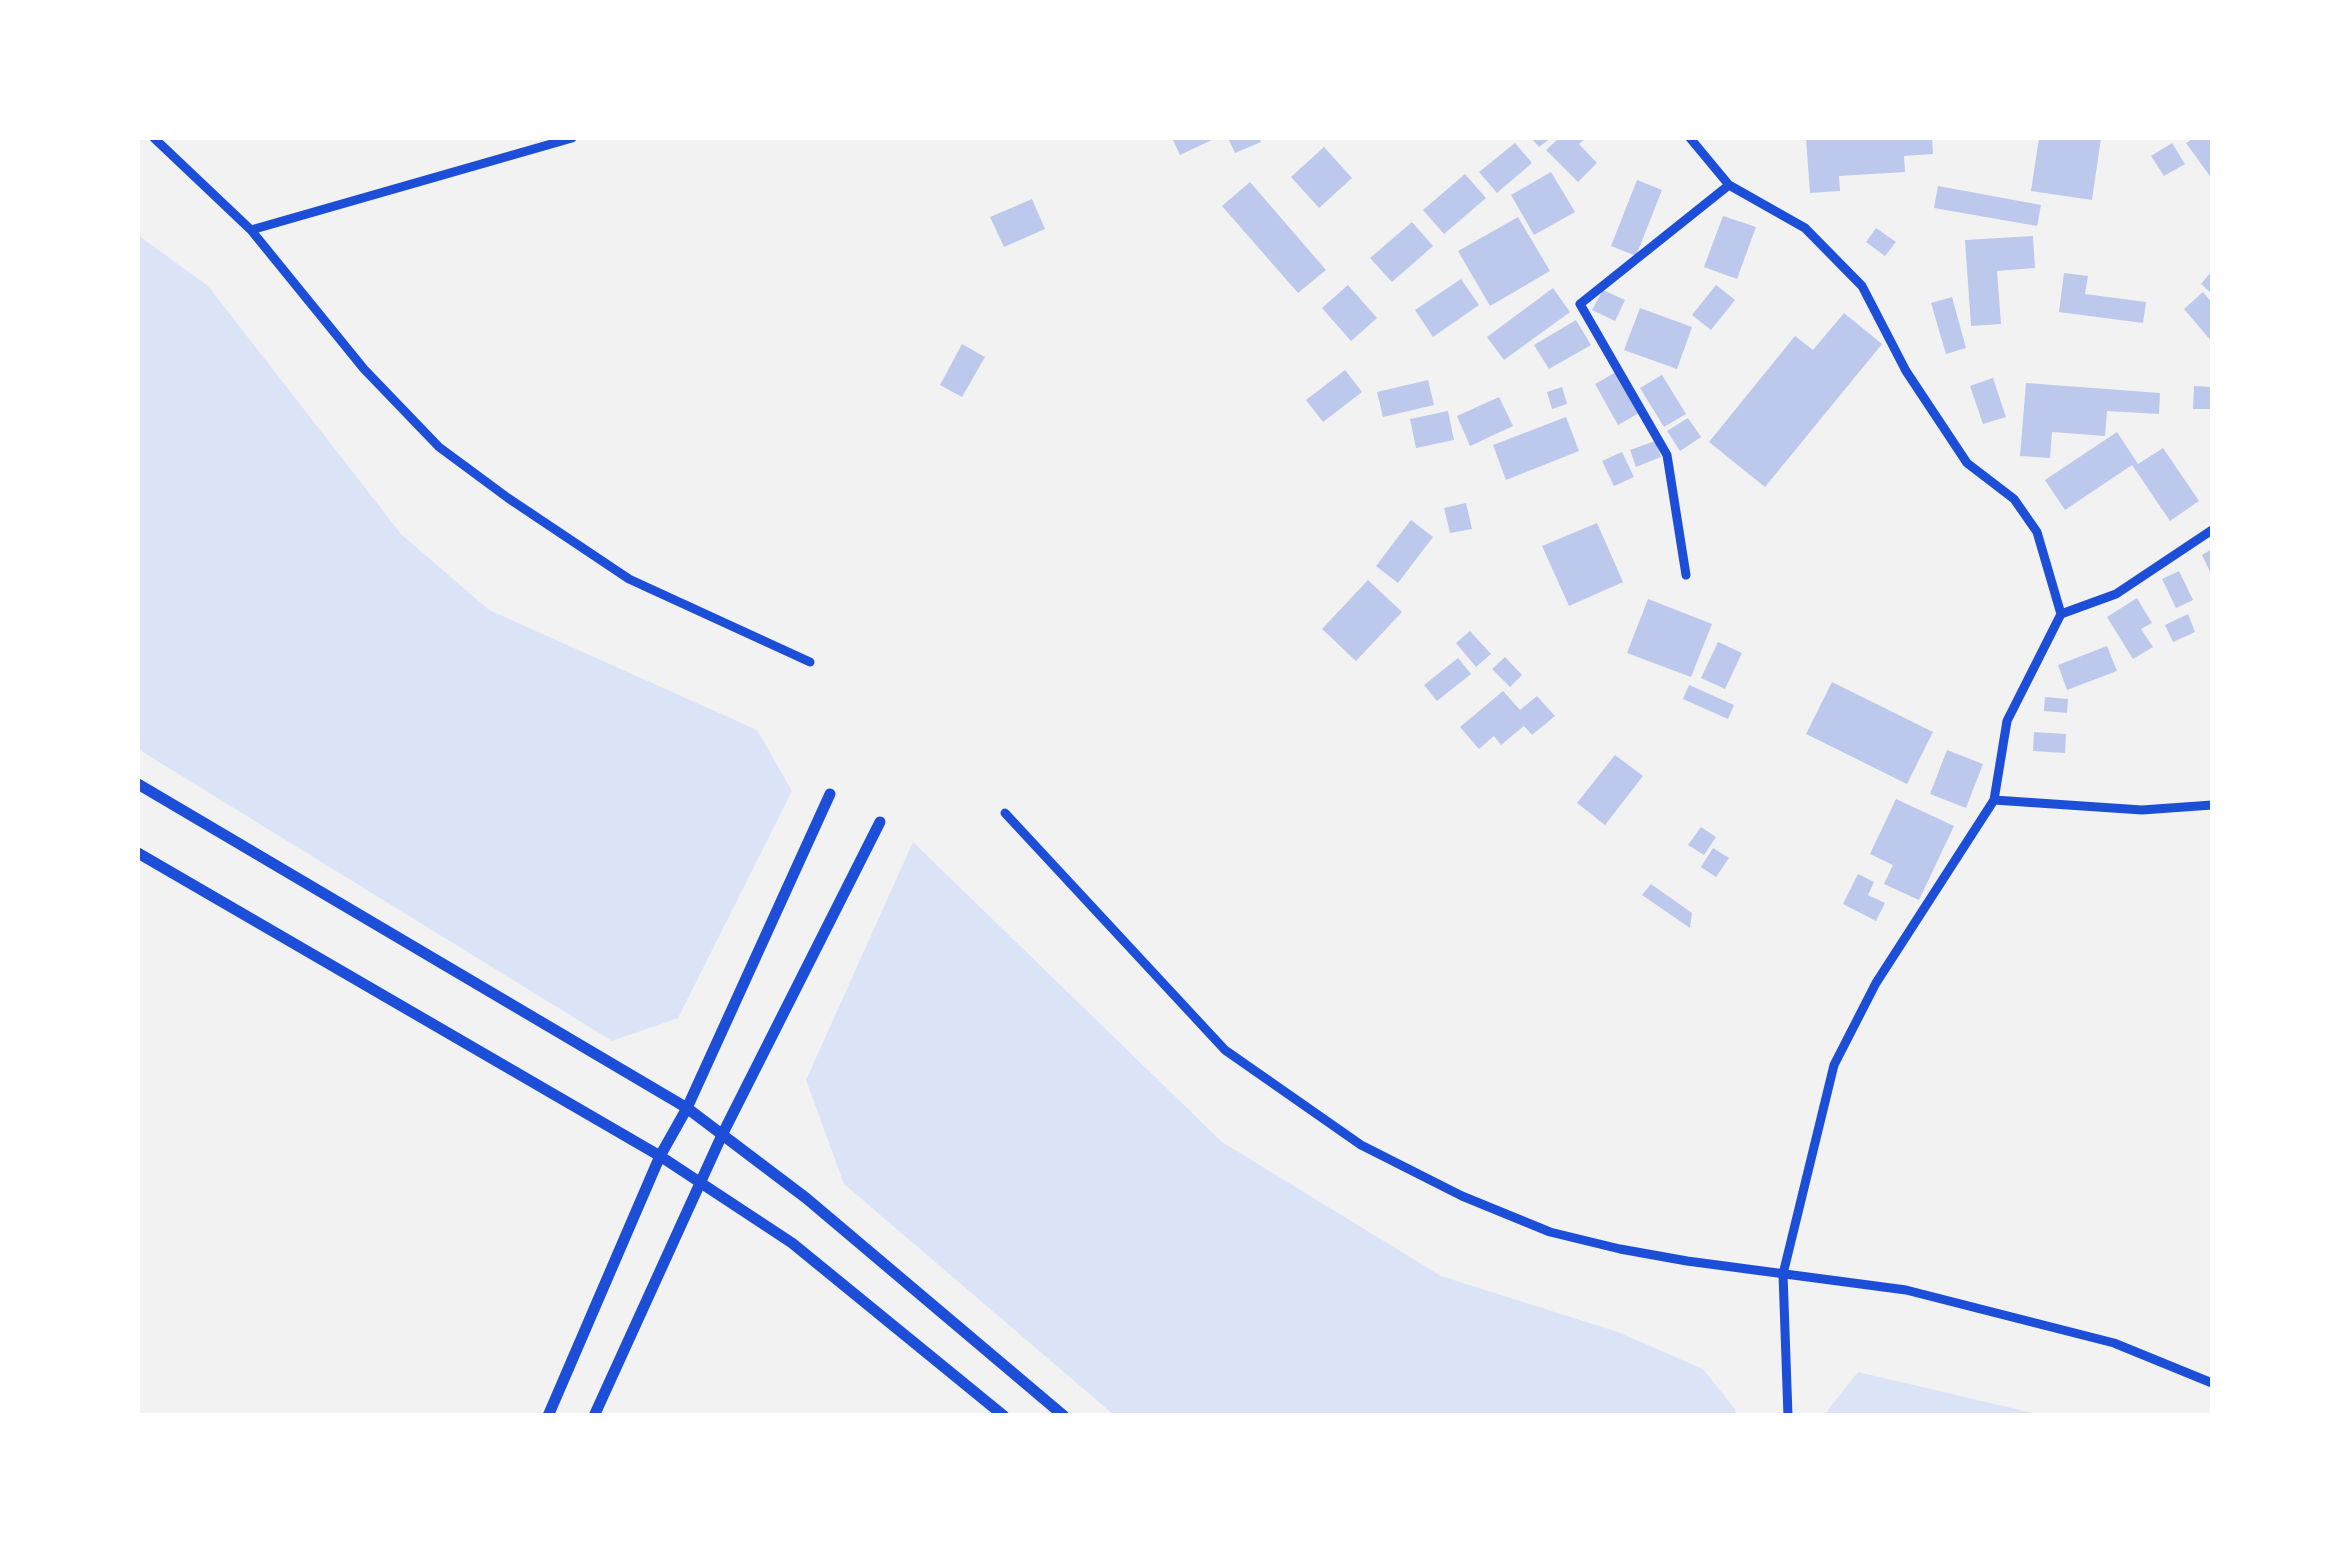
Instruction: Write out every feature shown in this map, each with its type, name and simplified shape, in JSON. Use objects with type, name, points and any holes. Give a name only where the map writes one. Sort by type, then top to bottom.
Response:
[{"type":"street","points":[[154,138],[250,230],[364,369],[439,446],[508,498],[629,579],[810,662]]},
{"type":"street","points":[[250,230],[572,138]]},
{"type":"street","points":[[1690,138],[1729,185],[1804,228],[1862,286],[1906,371],[1968,463],[2014,499],[2036,532],[2061,614]]},
{"type":"street","points":[[1686,575],[1668,454],[1580,304],[1729,185]]},
{"type":"street","points":[[1788,1416],[1783,1274],[1834,1065],[1876,983],[1994,800],[2006,721],[2061,614],[2116,594],[2212,530]]},
{"type":"street","points":[[138,784],[686,1108],[806,1198],[1064,1416]]},
{"type":"street","points":[[548,1416],[660,1156],[686,1108],[830,794]]},
{"type":"street","points":[[1994,800],[2142,810],[2212,805]]},
{"type":"street","points":[[1005,813],[1225,1050],[1362,1146],[1462,1196],[1550,1232],[1687,1262],[1906,1290],[2114,1344],[2212,1383]]},
{"type":"street","points":[[594,1416],[722,1135],[880,822]]},
{"type":"street","points":[[138,853],[660,1156],[792,1243],[1004,1416]]},
{"type":"shaded area","points":[[138,235],[208,286],[401,534],[489,610],[757,730],[792,791],[678,1018],[612,1041],[138,749]]},
{"type":"shaded area","points":[[913,842],[1222,1142],[1441,1276],[1618,1332],[1703,1369],[1736,1415],[1114,1415],[844,1184],[806,1080]]},
{"type":"shaded area","points":[[1858,1372],[2033,1413],[2041,1415],[1824,1415]]},
{"type":"building","points":[[1172,138],[1216,138],[1180,155]]},
{"type":"building","points":[[1228,138],[1259,138],[1261,142],[1235,153]]},
{"type":"building","points":[[1531,138],[1551,138],[1539,147]]},
{"type":"building","points":[[1559,138],[1586,138],[1579,144],[1597,163],[1578,182],[1546,150]]},
{"type":"building","points":[[1806,138],[1932,138],[1933,154],[1904,156],[1905,172],[1839,176],[1840,191],[1810,193]]},
{"type":"building","points":[[2039,138],[2101,138],[2092,200],[2031,191]]},
{"type":"building","points":[[2194,138],[2212,138],[2212,179],[2186,143]]},
{"type":"building","points":[[1515,143],[1532,163],[1497,193],[1479,172]]},
{"type":"building","points":[[2172,143],[2185,164],[2164,176],[2151,156]]},
{"type":"building","points":[[1324,147],[1352,178],[1319,208],[1291,177]]},
{"type":"building","points":[[1551,172],[1575,212],[1534,235],[1511,195]]},
{"type":"building","points":[[1465,174],[1486,198],[1444,234],[1423,210]]},
{"type":"building","points":[[1637,180],[1662,190],[1636,256],[1611,246]]},
{"type":"building","points":[[1250,182],[1326,270],[1298,293],[1222,206]]},
{"type":"building","points":[[1938,186],[2041,205],[2037,226],[1934,208]]},
{"type":"building","points":[[1032,199],[1045,229],[1004,247],[990,217]]},
{"type":"building","points":[[1723,216],[1756,227],[1737,279],[1704,267]]},
{"type":"building","points":[[1518,217],[1550,271],[1490,306],[1458,251]]},
{"type":"building","points":[[1412,222],[1433,246],[1392,282],[1370,258]]},
{"type":"building","points":[[1876,228],[1896,242],[1885,256],[1866,242]]},
{"type":"building","points":[[2033,236],[2035,268],[1997,271],[2001,324],[1971,326],[1965,240]]},
{"type":"building","points":[[2212,271],[2212,294],[2201,284]]},
{"type":"building","points":[[2064,273],[2088,276],[2085,294],[2146,302],[2143,323],[2059,312]]},
{"type":"building","points":[[1461,279],[1479,305],[1433,337],[1415,310]]},
{"type":"building","points":[[1348,285],[1377,318],[1351,341],[1322,308]]},
{"type":"building","points":[[1716,285],[1735,300],[1711,330],[1692,315]]},
{"type":"building","points":[[1553,288],[1570,312],[1504,360],[1487,337]]},
{"type":"building","points":[[1603,290],[1625,300],[1615,321],[1592,310]]},
{"type":"building","points":[[2203,292],[2212,303],[2212,342],[2184,309]]},
{"type":"building","points":[[1952,297],[1966,348],[1946,354],[1931,303]]},
{"type":"building","points":[[1640,308],[1692,327],[1677,369],[1624,350]]},
{"type":"building","points":[[1844,313],[1882,344],[1765,487],[1709,442],[1795,336],[1813,350]]},
{"type":"building","points":[[1576,320],[1591,345],[1549,369],[1534,345]]},
{"type":"building","points":[[962,344],[985,357],[962,397],[940,385]]},
{"type":"building","points":[[1345,370],[1362,392],[1323,422],[1306,400]]},
{"type":"building","points":[[1616,372],[1639,413],[1618,425],[1595,384]]},
{"type":"building","points":[[1662,375],[1686,414],[1664,427],[1640,388]]},
{"type":"building","points":[[1993,378],[2006,417],[1983,424],[1970,386]]},
{"type":"building","points":[[1428,380],[1434,405],[1383,417],[1377,392]]},
{"type":"building","points":[[2026,383],[2160,393],[2159,414],[2107,411],[2105,436],[2052,432],[2050,458],[2020,456]]},
{"type":"building","points":[[2194,386],[2212,387],[2212,409],[2193,409]]},
{"type":"building","points":[[1562,387],[1567,404],[1552,409],[1547,392]]},
{"type":"building","points":[[1499,397],[1513,426],[1470,446],[1457,416]]},
{"type":"building","points":[[1448,411],[1454,440],[1416,448],[1410,419]]},
{"type":"building","points":[[1566,417],[1579,451],[1506,480],[1493,445]]},
{"type":"building","points":[[1688,418],[1701,437],[1680,451],[1667,431]]},
{"type":"building","points":[[2117,432],[2138,464],[2163,448],[2199,501],[2170,521],[2132,465],[2065,510],[2045,480]]},
{"type":"building","points":[[1655,441],[1661,457],[1636,467],[1630,450]]},
{"type":"building","points":[[1622,452],[1634,477],[1614,486],[1602,461]]},
{"type":"building","points":[[1466,503],[1472,529],[1450,533],[1444,508]]},
{"type":"building","points":[[1411,520],[1433,537],[1398,583],[1376,566]]},
{"type":"building","points":[[1597,523],[1623,582],[1569,606],[1542,546]]},
{"type":"building","points":[[2212,549],[2212,576],[2202,555]]},
{"type":"building","points":[[2179,571],[2193,600],[2176,608],[2162,579]]},
{"type":"building","points":[[1368,580],[1402,612],[1356,661],[1322,629]]},
{"type":"building","points":[[2137,598],[2152,623],[2141,629],[2153,647],[2133,659],[2107,617]]},
{"type":"building","points":[[1648,599],[1712,624],[1691,677],[1627,653]]},
{"type":"building","points":[[2188,614],[2195,632],[2173,642],[2165,625]]},
{"type":"building","points":[[1470,631],[1491,654],[1476,667],[1456,643]]},
{"type":"building","points":[[1718,642],[1742,653],[1725,689],[1701,678]]},
{"type":"building","points":[[2107,646],[2117,671],[2067,690],[2058,665]]},
{"type":"building","points":[[1505,657],[1522,675],[1510,687],[1492,669]]},
{"type":"building","points":[[1458,658],[1471,674],[1437,701],[1424,685]]},
{"type":"building","points":[[1832,682],[1933,732],[1907,784],[1806,734]]},
{"type":"building","points":[[1689,685],[1734,705],[1728,719],[1683,699]]},
{"type":"building","points":[[1503,691],[1520,710],[1537,696],[1555,716],[1532,735],[1524,726],[1501,745],[1494,736],[1479,749],[1460,727]]},
{"type":"building","points":[[2045,697],[2068,699],[2067,713],[2044,711]]},
{"type":"building","points":[[2034,732],[2066,734],[2065,753],[2033,751]]},
{"type":"building","points":[[1947,750],[1983,764],[1966,808],[1930,794]]},
{"type":"building","points":[[1615,755],[1643,776],[1605,825],[1577,803]]},
{"type":"building","points":[[1896,799],[1954,826],[1919,900],[1884,884],[1893,865],[1870,854]]},
{"type":"building","points":[[1701,827],[1716,837],[1704,855],[1688,845]]},
{"type":"building","points":[[1713,848],[1729,858],[1716,877],[1701,867]]},
{"type":"building","points":[[1858,874],[1874,882],[1868,895],[1885,903],[1876,921],[1843,904]]},
{"type":"building","points":[[1651,884],[1692,913],[1690,928],[1642,895]]}]
